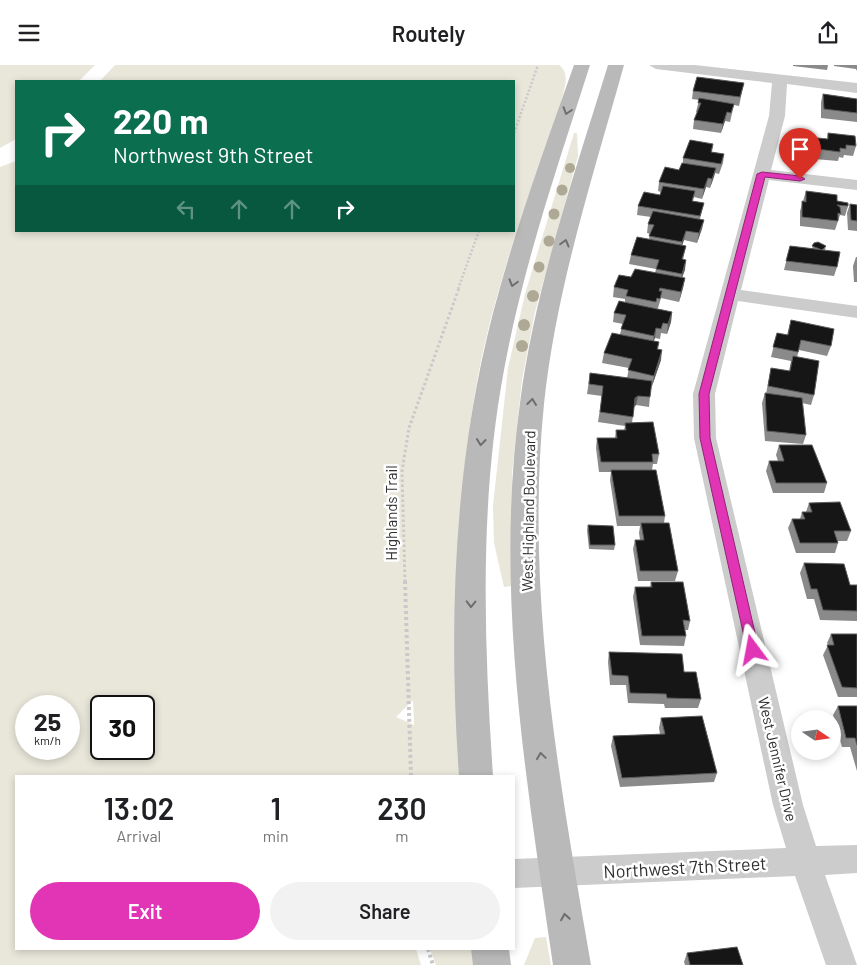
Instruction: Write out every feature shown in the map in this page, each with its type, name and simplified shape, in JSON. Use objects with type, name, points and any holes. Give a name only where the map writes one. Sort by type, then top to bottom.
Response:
[{"type":"main road","points":[[476,775],[472,691],[472,557],[483,423],[504,314],[582,65]]},
{"type":"main road","name":"West Highland Boulevard","points":[[572,965],[557,872],[536,716],[525,589],[526,488],[532,405],[546,314],[616,65]]},
{"type":"main road","points":[[490,950],[492,965]]},
{"type":"street","points":[[656,65],[780,81],[857,88]]},
{"type":"street","name":"West Jennifer Drive","points":[[780,81],[778,110],[704,394],[705,438],[788,805],[805,861],[842,965]]},
{"type":"street","points":[[762,174],[857,185]]},
{"type":"street","points":[[729,294],[857,311]]},
{"type":"street","name":"Northwest 7th Street","points":[[515,874],[857,859]]},
{"type":"path","points":[[515,130],[538,65]]},
{"type":"path","name":"Highlands Trail","points":[[411,775],[402,471],[409,429],[479,232]]},
{"type":"path","points":[[428,950],[433,965]]},
{"type":"shaded area","points":[[0,65],[95,65],[80,80],[15,80],[15,140],[0,148]]},
{"type":"shaded area","points":[[115,65],[559,65],[565,73],[566,82],[494,306],[478,376],[470,427],[463,503],[461,554],[458,678],[460,775],[15,775],[15,950],[416,950],[421,965],[0,965],[0,167],[15,161],[15,232],[515,232],[515,80],[101,80]],"holes":[[[413,700],[414,724],[396,717]]]},
{"type":"shaded area","points":[[574,133],[577,133],[578,156],[535,312],[522,380],[512,473],[511,586],[504,587],[494,543],[493,506],[508,368],[525,294]]},
{"type":"shaded area","points":[[546,937],[551,965],[524,965],[535,938]]},
{"type":"shaded area","points":[[430,950],[473,950],[474,965],[436,965]]},
{"type":"building","points":[[697,77],[744,83],[740,97],[693,91]]},
{"type":"building","points":[[823,94],[857,99],[857,113],[824,109]]},
{"type":"building","points":[[699,98],[734,104],[731,113],[727,112],[723,124],[694,120],[701,103],[698,103]]},
{"type":"building","points":[[828,133],[855,136],[856,146],[846,145],[846,149],[840,148],[840,152],[817,149],[817,138],[828,139]]},
{"type":"building","points":[[690,140],[713,144],[711,152],[724,154],[721,164],[683,158]]},
{"type":"building","points":[[682,163],[716,168],[712,179],[708,178],[704,189],[659,182],[665,167],[679,170]]},
{"type":"building","points":[[663,186],[695,191],[692,201],[704,203],[700,216],[638,206],[644,192],[660,195]]},
{"type":"building","points":[[806,191],[837,195],[837,201],[848,203],[848,206],[837,205],[840,207],[841,214],[838,213],[838,221],[802,217],[802,201],[806,202]]},
{"type":"building","points":[[850,204],[857,205],[857,221],[851,220]]},
{"type":"building","points":[[653,211],[704,220],[699,233],[686,231],[682,242],[649,236],[654,225],[648,224]]},
{"type":"building","points":[[637,237],[686,246],[682,259],[686,260],[682,274],[656,269],[659,260],[631,255]]},
{"type":"building","points":[[818,242],[826,246],[822,250],[812,246]]},
{"type":"building","points":[[790,246],[840,252],[837,267],[786,261]]},
{"type":"building","points":[[635,269],[685,278],[681,292],[660,288],[659,291],[662,291],[660,299],[657,298],[656,302],[626,296],[628,290],[614,287],[619,275],[631,277]]},
{"type":"building","points":[[619,301],[672,312],[668,324],[663,323],[661,329],[656,328],[654,336],[621,329],[626,315],[614,313]]},
{"type":"building","points":[[791,320],[834,329],[831,346],[801,340],[798,352],[773,347],[777,333],[788,335]]},
{"type":"building","points":[[612,333],[659,342],[657,349],[662,350],[654,376],[628,370],[632,359],[604,353]]},
{"type":"building","points":[[793,356],[819,361],[814,395],[768,386],[771,368],[790,371]]},
{"type":"building","points":[[590,373],[652,381],[650,397],[638,396],[635,398],[633,417],[600,412],[603,386],[589,384]]},
{"type":"building","points":[[765,393],[802,398],[806,435],[767,431]]},
{"type":"building","points":[[653,422],[659,454],[652,454],[653,462],[601,462],[597,438],[617,438],[616,430],[626,430],[625,423]]},
{"type":"building","points":[[779,445],[812,445],[827,483],[776,483],[769,461],[784,461]]},
{"type":"building","points":[[611,470],[656,470],[665,516],[619,516]]},
{"type":"building","points":[[840,502],[851,531],[834,531],[838,543],[800,543],[792,519],[805,519],[802,512],[812,512],[809,503]]},
{"type":"building","points":[[641,523],[669,523],[678,571],[640,571],[635,540],[644,540]]},
{"type":"building","points":[[588,525],[613,526],[615,545],[590,545]]},
{"type":"building","points":[[804,563],[844,564],[850,585],[857,585],[857,611],[823,610],[817,589],[811,589]]},
{"type":"building","points":[[651,582],[683,582],[690,621],[683,620],[686,636],[642,636],[635,587],[652,587]]},
{"type":"building","points":[[831,634],[857,634],[857,688],[842,687],[827,645],[834,645]]},
{"type":"building","points":[[609,652],[682,654],[684,672],[696,672],[701,699],[667,698],[666,694],[630,693],[628,676],[612,675]]},
{"type":"building","points":[[838,706],[857,706],[857,745],[855,738],[846,738],[841,710],[839,710]]},
{"type":"building","points":[[702,716],[717,773],[622,778],[613,736],[665,734],[661,718]]},
{"type":"building","points":[[737,947],[743,965],[690,965],[687,953]]},
{"type":"route","points":[[753,650],[705,438],[704,394],[762,174],[800,179]]}]
